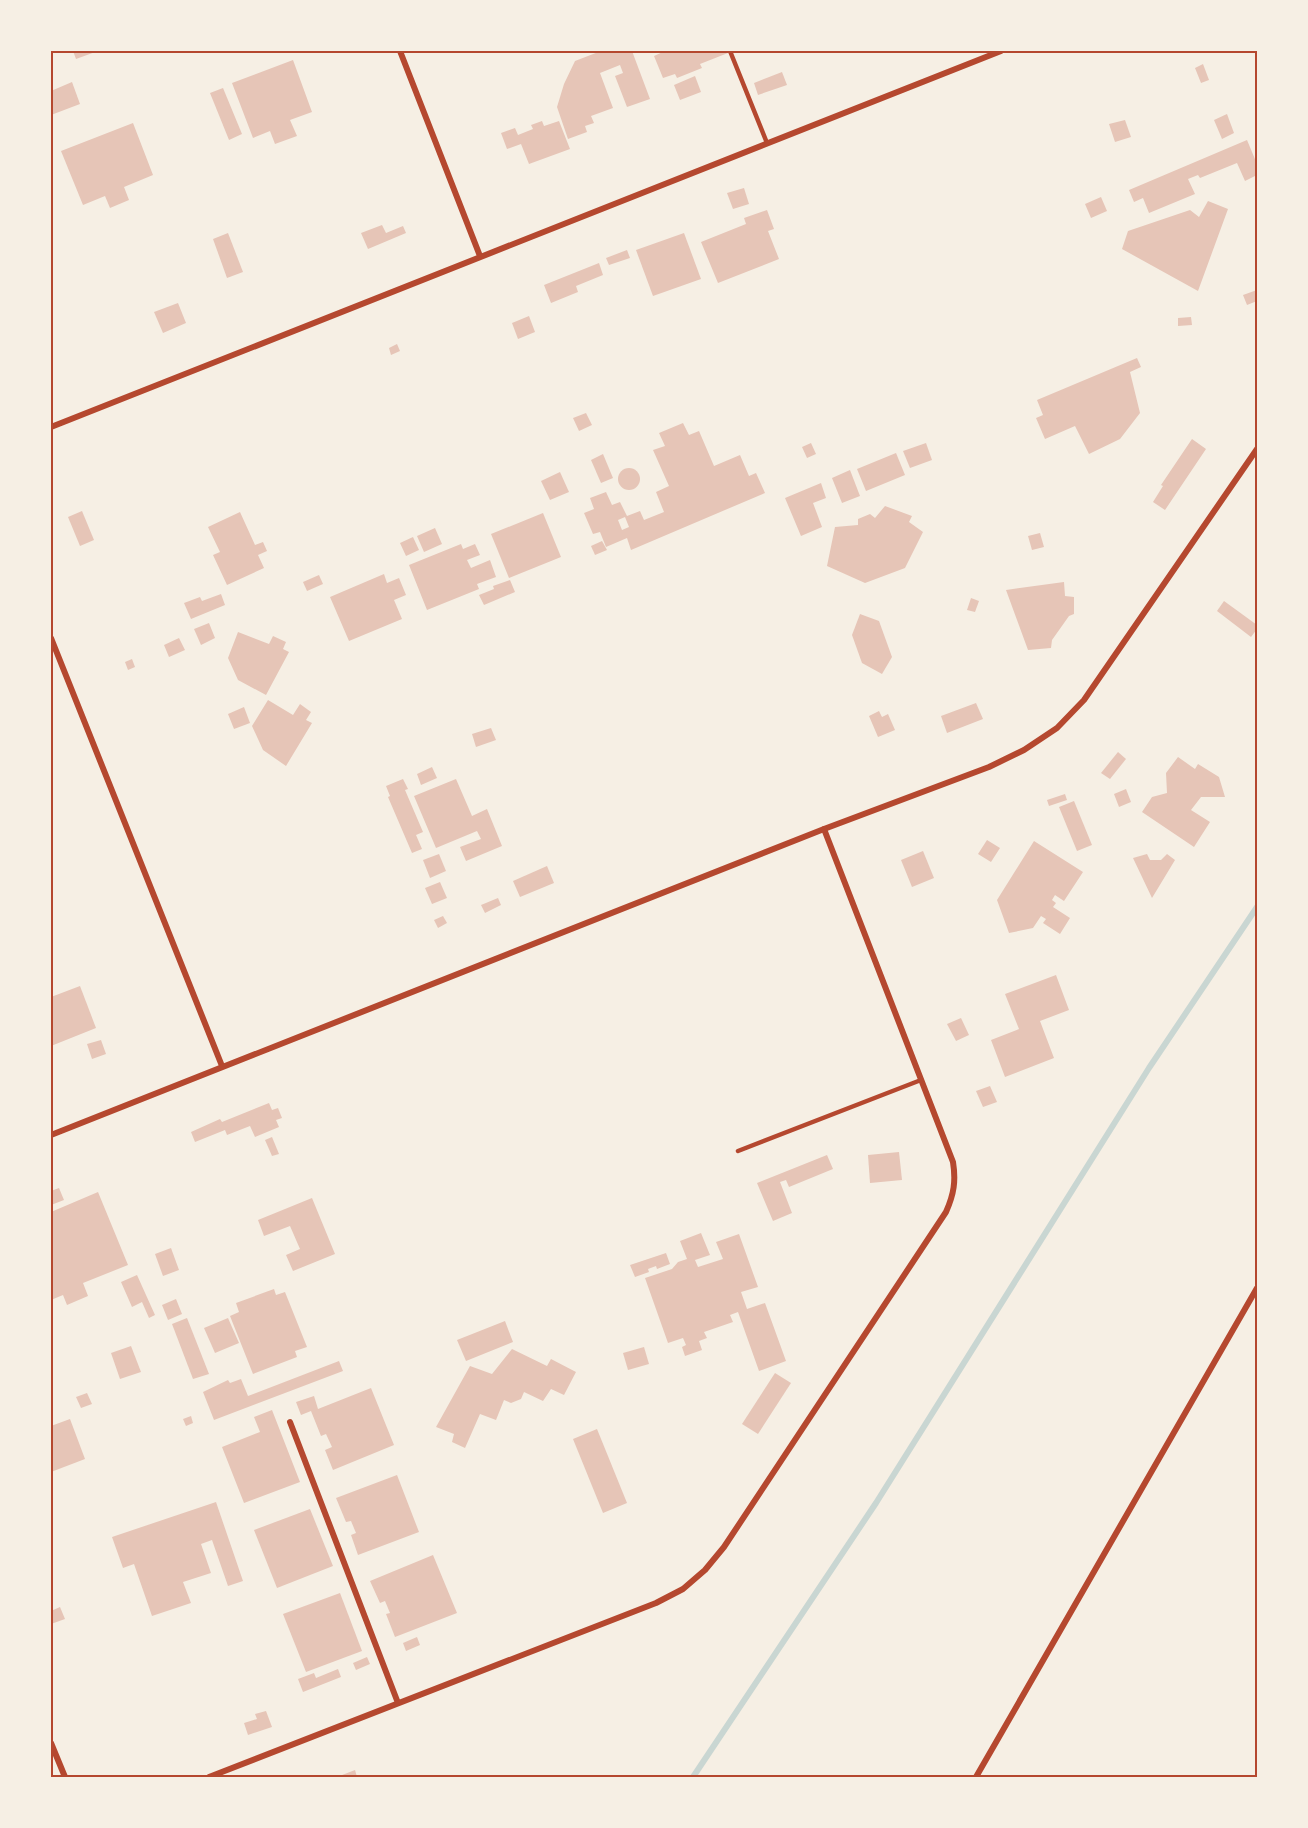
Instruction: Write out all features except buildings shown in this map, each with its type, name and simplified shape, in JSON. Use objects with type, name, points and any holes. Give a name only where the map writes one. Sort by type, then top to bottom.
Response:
[{"type":"street","points":[[400,51],[480,256]]},
{"type":"street","points":[[51,427],[1000,51]]},
{"type":"street","points":[[51,1135],[824,829],[989,767],[1024,750],[1057,728],[1084,700],[1257,449]]},
{"type":"street","points":[[51,638],[222,1066]]},
{"type":"street","points":[[209,1777],[656,1603],[683,1589],[705,1570],[724,1547],[946,1212],[953,1196],[956,1179],[953,1162],[824,829]]},
{"type":"street","points":[[976,1777],[1257,1288]]},
{"type":"street","points":[[290,1422],[398,1703]]},
{"type":"street","points":[[51,1743],[65,1777]]},
{"type":"lane","points":[[730,51],[767,143]]},
{"type":"lane","points":[[738,1150],[921,1080]]},
{"type":"waterway","points":[[693,1777],[876,1503],[1149,1068],[1257,907]]}]
